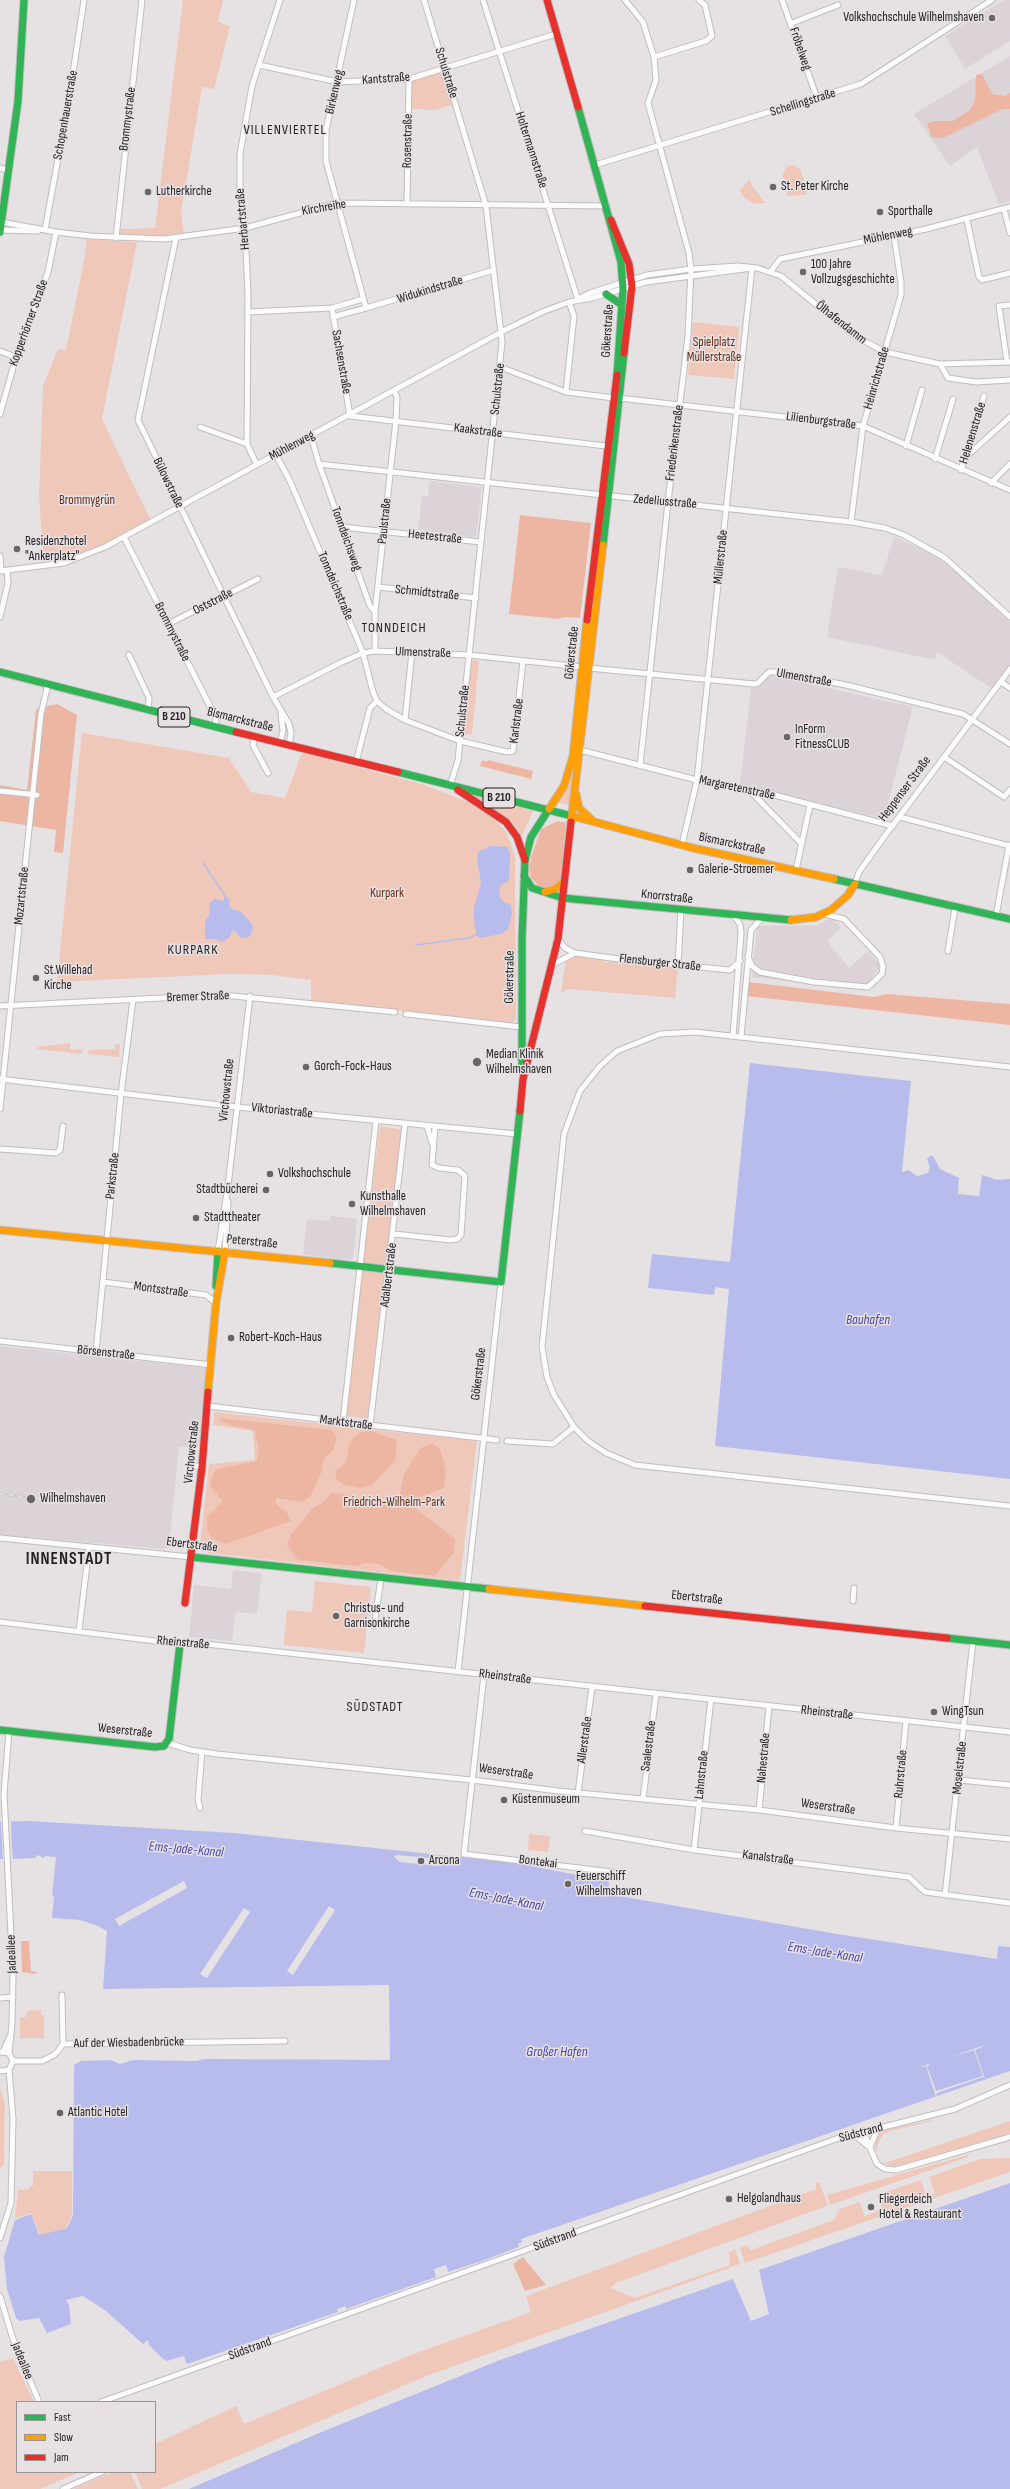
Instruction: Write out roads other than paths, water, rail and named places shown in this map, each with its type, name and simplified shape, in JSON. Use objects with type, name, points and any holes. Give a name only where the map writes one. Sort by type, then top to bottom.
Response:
[{"type":"main road","points":[[0,231],[22,61],[24,0]]},
{"type":"main road","name":"Gökerstraße","points":[[501,1282],[523,1079],[558,939],[580,750],[586,668],[604,496],[632,282],[621,240],[604,206],[595,166],[547,0]]},
{"type":"main road","name":"Gökerstraße","points":[[604,496],[606,446],[617,398],[623,285],[621,262],[611,220]]},
{"type":"main road","points":[[606,294],[622,305]]},
{"type":"main road","name":"Gökerstraße","points":[[523,1079],[521,1027],[525,860],[531,837],[547,810],[564,786],[569,775],[586,668]]},
{"type":"main road","name":"Bismarckstraße","points":[[0,672],[593,821],[682,845],[796,870],[955,908],[1010,919]]},
{"type":"main road","name":"Bismarckstraße","points":[[450,786],[479,802],[506,822],[518,840],[525,860]]},
{"type":"main road","points":[[575,793],[579,808],[593,821]]},
{"type":"main road","name":"Knorrstraße","points":[[524,876],[529,885],[540,892],[563,898],[787,921],[820,916]]},
{"type":"main road","points":[[540,892],[552,891],[564,882]]},
{"type":"main road","name":"Heppenser Straße","points":[[820,916],[842,901],[855,884]]},
{"type":"main road","name":"Peterstraße","points":[[0,1230],[107,1242],[221,1251],[501,1282]]},
{"type":"main road","name":"Virchowstraße","points":[[184,1603],[202,1467],[221,1251]]},
{"type":"main road","name":"Ebertstraße","points":[[191,1557],[287,1570],[381,1578],[1010,1645]]},
{"type":"main road","points":[[168,1743],[180,1644]]},
{"type":"main road","name":"Weserstraße","points":[[0,1730],[155,1747],[168,1743]]},
{"type":"street","name":"Schopenhauerstraße","points":[[45,230],[70,93],[84,0]]},
{"type":"street","name":"Brommystraße","points":[[116,238],[142,0]]},
{"type":"street","name":"Herbartstraße","points":[[258,465],[247,444],[248,312],[245,228],[240,195],[240,154],[252,86],[280,0]]},
{"type":"street","name":"Birkenweg","points":[[354,0],[338,82],[326,130],[326,161],[363,299]]},
{"type":"street","name":"Schulstraße","points":[[424,0],[486,206],[502,342],[458,760],[450,786]]},
{"type":"street","name":"Holtermannstraße","points":[[484,0],[498,50],[578,300]]},
{"type":"street","name":"Friederikenstraße","points":[[624,0],[643,22],[654,57],[656,80],[648,103],[661,146],[691,272],[688,336],[668,502],[640,766]]},
{"type":"street","points":[[654,57],[706,41],[712,36],[705,5],[699,0]]},
{"type":"street","name":"Fröbelweg","points":[[782,0],[792,23],[817,98]]},
{"type":"street","name":"Schellingstraße","points":[[595,166],[862,84],[992,0]]},
{"type":"street","points":[[792,23],[838,5]]},
{"type":"street","name":"Kantstraße","points":[[260,65],[338,82],[409,78],[445,68],[498,50],[556,34]]},
{"type":"street","name":"Rosenstraße","points":[[407,204],[409,78]]},
{"type":"street","points":[[0,168],[8,170]]},
{"type":"street","name":"Kirchreihe","points":[[1,222],[56,232],[116,238],[176,238],[245,228],[337,203],[486,206],[604,206]]},
{"type":"street","name":"Mühlenweg","points":[[771,271],[780,259],[967,220],[1010,207]]},
{"type":"street","points":[[1004,209],[1010,233]]},
{"type":"street","points":[[967,220],[979,277],[982,280],[1010,272]]},
{"type":"street","name":"Kirchreihe","points":[[0,231],[45,230]]},
{"type":"street","name":"Kopperhörner Straße","points":[[0,414],[16,357],[48,272],[56,232]]},
{"type":"street","name":"Heinrichstraße","points":[[851,522],[863,426],[901,295],[901,282],[894,236]]},
{"type":"street","name":"Bülowstraße","points":[[176,238],[138,420],[273,697],[291,729],[289,745]]},
{"type":"street","name":"Mühlenweg","points":[[578,300],[590,292],[632,282],[691,272],[738,266],[771,271],[777,274]]},
{"type":"street","name":"Müllerstraße","points":[[682,845],[697,780],[752,268]]},
{"type":"street","name":"Widukindstraße","points":[[333,317],[494,270]]},
{"type":"street","name":"Ölhafendamm","points":[[777,274],[855,336],[885,352],[940,364],[1008,362],[999,306],[1010,305]]},
{"type":"street","name":"Mühlenweg","points":[[0,571],[64,563],[124,537],[350,416],[500,332],[542,312],[569,302],[606,294],[623,285]]},
{"type":"street","points":[[248,312],[332,308],[363,299],[366,308]]},
{"type":"street","points":[[566,392],[574,316],[569,302]]},
{"type":"street","name":"Sachsenstraße","points":[[332,308],[350,416]]},
{"type":"street","points":[[0,351],[16,357]]},
{"type":"street","points":[[940,364],[948,378],[976,382],[1010,380]]},
{"type":"street","name":"Lilienburgstraße","points":[[500,367],[566,392],[863,426],[961,470],[1010,490]]},
{"type":"street","points":[[906,446],[922,390]]},
{"type":"street","name":"Paulstraße","points":[[375,652],[375,612],[396,420],[397,397],[394,391]]},
{"type":"street","name":"Helenenstraße","points":[[961,470],[984,396]]},
{"type":"street","points":[[935,458],[953,400]]},
{"type":"street","name":"Kaakstraße","points":[[350,416],[396,420],[606,446]]},
{"type":"street","points":[[965,458],[1010,417]]},
{"type":"street","points":[[200,427],[247,444]]},
{"type":"street","points":[[311,436],[319,464]]},
{"type":"street","name":"Tonndeichstraße","points":[[276,456],[292,485],[363,653],[367,672],[377,701]]},
{"type":"street","name":"Zedeliusstraße","points":[[319,464],[851,522],[885,528],[904,535],[945,558],[1010,617]]},
{"type":"street","name":"Tonndeichsweg","points":[[319,464],[370,606],[375,612]]},
{"type":"street","points":[[991,483],[1010,464]]},
{"type":"street","name":"Heetestraße","points":[[342,527],[481,542]]},
{"type":"street","name":"Brommystraße","points":[[124,537],[216,718],[214,727]]},
{"type":"street","points":[[0,556],[0,571]]},
{"type":"street","points":[[0,617],[8,583],[7,571]]},
{"type":"street","name":"Oststraße","points":[[168,624],[258,579]]},
{"type":"street","name":"Schmidtstraße","points":[[378,587],[476,598]]},
{"type":"street","points":[[405,720],[412,652]]},
{"type":"street","name":"Ulmenstraße","points":[[273,697],[363,653],[412,652],[469,655],[754,684],[758,684],[769,672],[776,672],[846,685],[964,714],[971,720]]},
{"type":"street","points":[[129,655],[149,698],[148,710]]},
{"type":"street","name":"Karlstraße","points":[[460,741],[511,752],[514,749],[523,661]]},
{"type":"street","name":"Heppenser Straße","points":[[855,884],[860,872],[893,826],[1010,669]]},
{"type":"street","points":[[1001,682],[1010,688]]},
{"type":"street","name":"Mozartstraße","points":[[0,1109],[1,1079],[35,795],[41,714],[48,684]]},
{"type":"street","points":[[356,762],[370,708],[377,701],[405,720],[460,741]]},
{"type":"street","name":"Bülowstraße","points":[[280,743],[283,731],[281,713]]},
{"type":"street","points":[[971,720],[1010,744]]},
{"type":"street","points":[[254,736],[253,745],[268,774]]},
{"type":"street","name":"Margaretenstraße","points":[[580,750],[697,780],[747,789],[893,826]]},
{"type":"street","points":[[944,757],[1004,797],[1010,790]]},
{"type":"street","points":[[747,789],[801,843]]},
{"type":"street","points":[[0,791],[35,795]]},
{"type":"street","points":[[796,870],[810,805]]},
{"type":"street","points":[[900,817],[1010,845],[996,916]]},
{"type":"street","points":[[948,951],[955,908]]},
{"type":"street","points":[[678,964],[681,910]]},
{"type":"street","points":[[733,1036],[741,933],[740,924],[734,916]]},
{"type":"street","points":[[748,957],[752,966],[760,972],[860,988],[870,986],[882,974],[883,967],[880,957],[844,919],[820,916]]},
{"type":"street","points":[[741,1037],[751,930],[761,919]]},
{"type":"street","points":[[558,939],[568,951],[575,953]]},
{"type":"street","points":[[552,965],[575,953]]},
{"type":"street","name":"Flensburger Straße","points":[[575,953],[730,970],[740,960]]},
{"type":"street","points":[[736,993],[744,994]]},
{"type":"street","name":"Bremer Straße","points":[[0,1006],[223,995],[250,996],[395,1012]]},
{"type":"street","name":"Virchowstraße","points":[[221,1251],[250,996]]},
{"type":"street","name":"Parkstraße","points":[[96,1352],[121,1094],[133,1000]]},
{"type":"street","points":[[406,1014],[521,1027]]},
{"type":"street","points":[[1010,1067],[695,1032],[660,1034],[617,1051],[596,1070],[583,1087],[574,1106],[564,1134],[542,1347],[547,1377],[554,1396],[574,1427],[588,1441],[606,1453],[635,1465],[1010,1506]]},
{"type":"street","name":"Viktoriastraße","points":[[1,1079],[237,1107],[516,1134]]},
{"type":"street","points":[[343,1422],[376,1121]]},
{"type":"street","name":"Adalbertstraße","points":[[370,1426],[390,1270],[406,1124]]},
{"type":"street","points":[[0,1149],[56,1153],[60,1150],[63,1126]]},
{"type":"street","points":[[427,1126],[432,1144]]},
{"type":"street","points":[[394,1234],[451,1240],[457,1239],[461,1235],[465,1176],[458,1170],[439,1168],[432,1165],[432,1144],[435,1127]]},
{"type":"street","name":"Montsstraße","points":[[103,1282],[206,1295],[216,1303]]},
{"type":"street","name":"Gökerstraße","points":[[458,1672],[466,1587],[501,1282]]},
{"type":"street","name":"Börsenstraße","points":[[0,1341],[212,1365]]},
{"type":"street","name":"Marktstraße","points":[[208,1406],[497,1440]]},
{"type":"street","points":[[507,1441],[553,1444],[558,1442],[574,1427]]},
{"type":"street","points":[[189,1465],[202,1467]]},
{"type":"street","name":"Ebertstraße","points":[[0,1538],[191,1557]]},
{"type":"street","points":[[79,1631],[89,1547]]},
{"type":"street","points":[[374,1626],[381,1578]]},
{"type":"street","points":[[852,1601],[854,1588]]},
{"type":"street","name":"Rheinstraße","points":[[0,1622],[180,1644],[197,1643],[1010,1732]]},
{"type":"street","name":"Moselstraße","points":[[945,1895],[959,1780],[973,1641]]},
{"type":"street","points":[[472,1780],[484,1675]]},
{"type":"street","name":"Allerstraße","points":[[578,1793],[592,1687]]},
{"type":"street","name":"Saalestraße","points":[[643,1799],[656,1694]]},
{"type":"street","name":"Lahnstraße","points":[[694,1850],[699,1823],[699,1804],[711,1699]]},
{"type":"street","name":"Nahestraße","points":[[759,1810],[769,1706]]},
{"type":"street","name":"Ruhrstraße","points":[[896,1828],[906,1721]]},
{"type":"street","name":"Jadeallee","points":[[9,1731],[4,1794],[12,1997],[9,2054]]},
{"type":"street","name":"Weserstraße","points":[[168,1743],[202,1752],[472,1780],[578,1793],[759,1810],[896,1828],[1010,1839]]},
{"type":"street","points":[[200,1808],[198,1800],[202,1752]]},
{"type":"street","name":"Bontekai","points":[[472,1780],[464,1854],[612,1872]]},
{"type":"street","points":[[959,1780],[1010,1785]]},
{"type":"street","name":"Kanalstraße","points":[[585,1831],[694,1850],[909,1877],[925,1892],[1010,1903]]},
{"type":"street","name":"Auf der Wiesbadenbrücke","points":[[14,2061],[42,2061],[49,2059],[63,2044],[62,1995]]},
{"type":"street","points":[[0,1998],[12,1997]]},
{"type":"street","name":"Jadeallee","points":[[1,2052],[11,2035]]},
{"type":"street","name":"Auf der Wiesbadenbrücke","points":[[63,2044],[285,2041]]},
{"type":"street","points":[[0,2238],[11,2203],[13,2120],[10,2070],[14,2061],[9,2054],[1,2052]]},
{"type":"street","points":[[10,2070],[1,2072],[10,2086]]},
{"type":"street","name":"Südstrand","points":[[105,2401],[853,2134],[955,2109],[1010,2085]]},
{"type":"street","points":[[870,2147],[878,2128]]},
{"type":"street","points":[[863,2131],[877,2164],[885,2169],[896,2170],[1010,2137]]},
{"type":"street","points":[[853,2134],[870,2147]]},
{"type":"street","name":"Jadeallee","points":[[0,2296],[13,2339],[39,2401]]},
{"type":"street","points":[[63,2489],[100,2473]]},
{"type":"water","points":[[491,846],[507,847],[510,852],[509,880],[500,886],[499,895],[503,902],[511,905],[512,915],[508,929],[501,934],[481,938],[476,935],[474,920],[474,908],[481,883],[477,858],[478,852]]},
{"type":"water","points":[[225,896],[229,899],[230,908],[241,912],[252,924],[253,929],[249,937],[241,938],[235,931],[232,931],[229,938],[222,942],[216,939],[205,939],[205,921],[210,914],[209,904],[215,899],[223,901]]},
{"type":"water","name":"Bauhafen","points":[[750,1063],[911,1081],[902,1172],[908,1170],[917,1176],[928,1173],[930,1167],[927,1159],[930,1156],[933,1156],[940,1169],[959,1178],[958,1194],[979,1196],[982,1175],[997,1180],[1010,1179],[1010,1479],[715,1446],[729,1289],[715,1287],[714,1295],[648,1288],[652,1254],[730,1262]]},
{"type":"water","name":"Großer Hafen","points":[[29,1821],[234,1833],[515,1863],[609,1881],[608,1894],[831,1933],[997,1959],[998,1946],[1010,1947],[1010,2071],[521,2239],[522,2242],[518,2244],[519,2247],[479,2262],[448,2272],[446,2265],[434,2269],[436,2277],[346,2309],[345,2306],[337,2309],[338,2312],[187,2364],[184,2356],[167,2361],[163,2359],[149,2345],[148,2340],[143,2344],[106,2311],[83,2296],[66,2300],[69,2305],[71,2324],[47,2333],[39,2318],[20,2321],[16,2318],[7,2289],[4,2257],[15,2220],[31,2214],[39,2235],[67,2228],[73,2215],[74,2065],[81,2061],[110,2060],[120,2064],[133,2060],[390,2060],[389,1985],[103,1989],[107,1931],[98,1926],[80,1920],[52,1918],[54,1896],[52,1895],[56,1857],[45,1856],[44,1858],[37,1855],[35,1858],[13,1859],[12,1849],[2,1849],[3,1859],[0,1859],[0,1822]],"holes":[[[397,1855],[440,1859],[445,1863],[440,1866],[400,1862],[394,1857]],[[184,1881],[187,1888],[119,1926],[115,1919]],[[329,1906],[335,1910],[293,1975],[287,1971]],[[244,1908],[250,1912],[207,1978],[200,1974]]]},
{"type":"water","points":[[1010,2183],[1010,2489],[189,2489],[319,2433],[500,2360],[733,2279],[751,2321],[769,2314],[759,2270]]},
{"type":"waterway","points":[[203,863],[225,896]]},
{"type":"waterway","points":[[416,945],[468,938],[476,935]]},
{"type":"railway","points":[[0,1494],[54,1500]]},
{"type":"place","name":"Volkshochschule Wilhelmshaven","points":[[992,18]]},
{"type":"place","name":"St. Peter Kirche","points":[[773,187]]},
{"type":"place","name":"Lutherkirche","points":[[148,192]]},
{"type":"place","name":"Sporthalle","points":[[880,212]]},
{"type":"place","name":"100 Jahre Vollzugsgeschichte","points":[[803,272]]},
{"type":"place","name":"Residenzhotel \"Ankerplatz\"","points":[[17,549]]},
{"type":"place","name":"InForm FitnessCLUB","points":[[787,737]]},
{"type":"place","name":"Galerie-Stroemer","points":[[690,870]]},
{"type":"place","name":"St.Willehad Kirche","points":[[36,978]]},
{"type":"place","name":"Median Klinik Wilhelmshaven","points":[[477,1062]]},
{"type":"place","name":"Gorch-Fock-Haus","points":[[306,1067]]},
{"type":"place","name":"Volkshochschule","points":[[270,1174]]},
{"type":"place","name":"Stadtbücherei","points":[[266,1190]]},
{"type":"place","name":"Kunsthalle Wilhelmshaven","points":[[352,1204]]},
{"type":"place","name":"Stadttheater","points":[[196,1218]]},
{"type":"place","name":"Robert-Koch-Haus","points":[[231,1338]]},
{"type":"place","name":"Wilhelmshaven","points":[[31,1499]]},
{"type":"place","name":"Christus- und Garnisonkirche","points":[[336,1616]]},
{"type":"place","name":"WingTsun","points":[[934,1712]]},
{"type":"place","name":"Küstenmuseum","points":[[504,1800]]},
{"type":"place","name":"Arcona","points":[[421,1861]]},
{"type":"place","name":"Feuerschiff Wilhelmshaven","points":[[568,1884]]},
{"type":"place","name":"Atlantic Hotel","points":[[60,2113]]},
{"type":"place","name":"Helgolandhaus","points":[[729,2199]]},
{"type":"place","name":"Fliegerdeich Hotel & Restaurant","points":[[871,2207]]},
{"type":"district","name":"VILLENVIERTEL","points":[[285,130]]},
{"type":"district","name":"TONNDEICH","points":[[394,628]]},
{"type":"district","name":"KURPARK","points":[[193,950]]},
{"type":"district","name":"INNENSTADT","points":[[69,1560]]},
{"type":"district","name":"SÜDSTADT","points":[[375,1707]]},
{"type":"park label","name":"Spielplatz Müllerstraße","points":[[714,350]]},
{"type":"park label","name":"Brommygrün","points":[[87,501]]},
{"type":"park label","name":"Kurpark","points":[[387,894]]},
{"type":"park label","name":"Friedrich-Wilhelm-Park","points":[[394,1503]]},
{"type":"water label","name":"Ems-Jade-Kanal","points":[[186,1850]]},
{"type":"water label","name":"Ems-Jade-Kanal","points":[[506,1900]]},
{"type":"water label","name":"Ems-Jade-Kanal","points":[[825,1953]]}]
